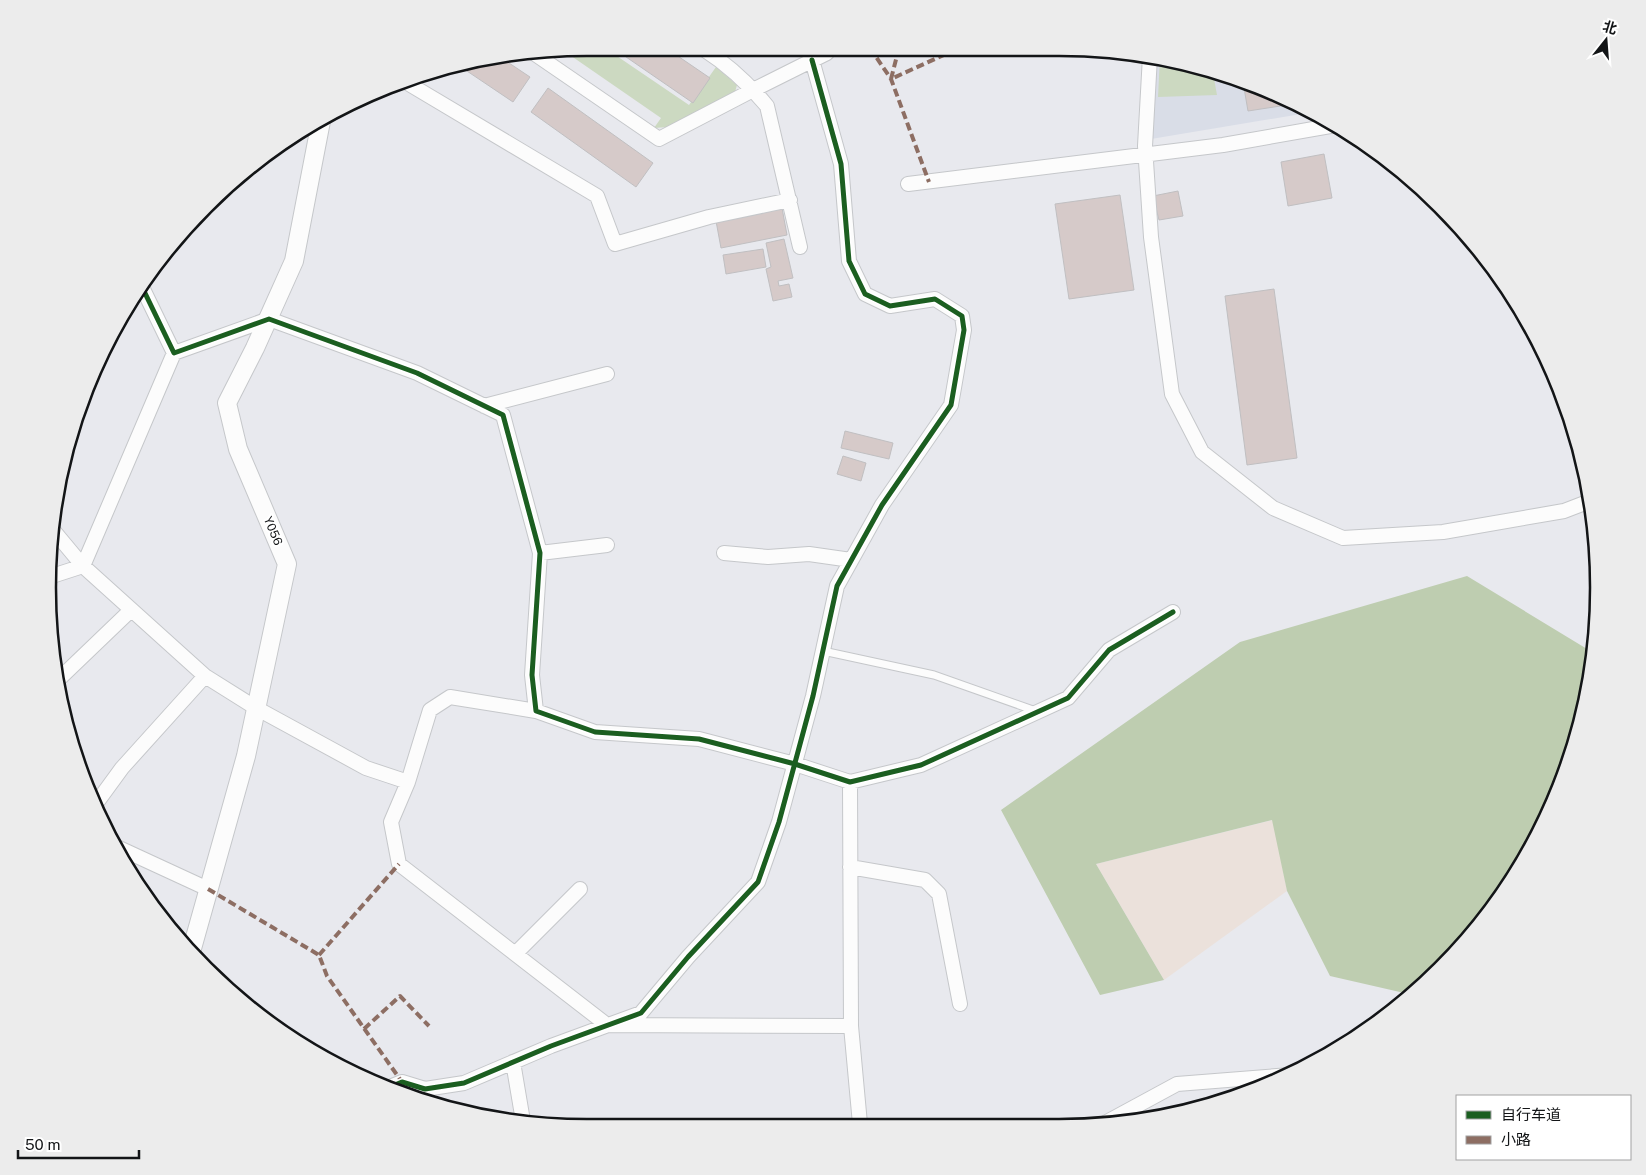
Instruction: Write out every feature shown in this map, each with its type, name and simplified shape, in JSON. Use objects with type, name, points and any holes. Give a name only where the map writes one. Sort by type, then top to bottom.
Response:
[{"type":"street","points":[[714,56],[753,90],[767,106],[800,247]]},
{"type":"street","points":[[541,58],[659,139],[821,56]]},
{"type":"street","points":[[399,1084],[402,1082],[425,1089],[464,1083],[551,1046],[640,1013],[688,957],[758,882],[780,822],[813,696],[837,586],[882,504],[951,405],[964,330],[962,316],[935,299],[890,306],[865,294],[849,261],[841,164],[812,60]]},
{"type":"street","points":[[1150,64],[1146,155],[1151,237],[1172,394],[1202,452],[1273,508],[1343,538],[1443,532],[1564,511],[1583,504]]},
{"type":"street","points":[[412,86],[597,196],[615,244],[709,217],[790,200]]},
{"type":"street","points":[[908,184],[1223,145],[1325,128]]},
{"type":"street","name":"Y056","points":[[193,944],[246,756],[287,564],[238,449],[227,403],[256,348],[294,261],[319,129]]},
{"type":"street","points":[[145,293],[174,353]]},
{"type":"street","points":[[56,574],[83,566],[174,353],[269,319],[417,373],[503,415],[540,553],[532,675],[536,711]]},
{"type":"street","points":[[484,406],[607,374]]},
{"type":"street","points":[[59,537],[83,566],[205,676],[256,708],[366,768],[408,782]]},
{"type":"street","points":[[540,553],[607,545]]},
{"type":"street","points":[[724,554],[768,557],[809,554],[851,560]]},
{"type":"street","points":[[64,675],[131,610]]},
{"type":"street","points":[[851,1026],[607,1025],[516,953],[398,864],[391,822],[408,782],[430,710],[450,697],[536,711],[595,732],[699,739],[795,764],[850,782],[921,764],[1068,698],[1109,650],[1173,612]]},
{"type":"street","points":[[100,798],[122,768],[205,676]]},
{"type":"street","points":[[850,782],[851,1026],[860,1119]]},
{"type":"street","points":[[126,851],[208,889]]},
{"type":"street","points":[[850,867],[925,880],[939,894],[960,1004]]},
{"type":"street","points":[[516,953],[580,889]]},
{"type":"street","points":[[513,1062],[522,1114]]},
{"type":"street","points":[[1120,1115],[1177,1084],[1264,1077]]},
{"type":"street","points":[[425,1089],[428,1094]]},
{"type":"lane","points":[[823,651],[934,675],[1038,712]]},
{"type":"shaded area","points":[[1155,65],[1229,84],[1299,114],[1151,139]]},
{"type":"shaded area","points":[[1273,820],[1287,891],[1164,980],[1096,864]]},
{"type":"green space","points":[[572,56],[617,56],[689,105],[716,67],[737,85],[735,92],[668,127],[654,128],[661,118]]},
{"type":"green space","points":[[1160,66],[1214,80],[1217,95],[1158,97]]},
{"type":"green space","points":[[1467,576],[1586,648],[1580,691],[1562,758],[1535,822],[1519,853],[1480,911],[1458,938],[1402,993],[1330,976],[1287,891],[1272,820],[1096,864],[1164,980],[1100,995],[1001,810],[1240,642]]},
{"type":"building","points":[[625,56],[678,56],[710,78],[693,103]]},
{"type":"building","points":[[508,62],[530,77],[513,102],[466,70]]},
{"type":"building","points":[[548,88],[653,163],[636,187],[531,112]]},
{"type":"building","points":[[1244,90],[1282,106],[1248,111]]},
{"type":"building","points":[[1324,154],[1332,198],[1288,206],[1281,162]]},
{"type":"building","points":[[1178,191],[1183,216],[1159,220],[1153,196]]},
{"type":"building","points":[[1120,195],[1134,290],[1069,299],[1055,204]]},
{"type":"building","points":[[782,208],[787,235],[721,248],[716,221]]},
{"type":"building","points":[[784,239],[793,278],[778,281],[779,286],[789,284],[792,297],[773,301],[766,269],[771,267],[766,243]]},
{"type":"building","points":[[763,249],[766,267],[726,274],[723,255]]},
{"type":"building","points":[[1274,289],[1297,458],[1247,465],[1225,296]]},
{"type":"building","points":[[845,431],[893,443],[889,459],[841,448]]},
{"type":"building","points":[[843,456],[866,463],[861,481],[837,474]]},
{"type":"marked path","points":[[875,56],[891,79],[929,182]]},
{"type":"marked path","points":[[897,56],[891,79],[941,56]]},
{"type":"marked path","points":[[319,955],[399,864]]},
{"type":"marked path","points":[[208,889],[319,955],[327,976],[402,1082]]},
{"type":"marked path","points":[[364,1029],[400,996],[429,1026]]},
{"type":"cycle path","points":[[398,1084],[402,1082],[425,1089],[464,1083],[551,1046],[641,1013],[688,957],[758,882],[779,822],[813,696],[837,586],[882,505],[951,405],[964,330],[962,316],[935,299],[890,306],[865,294],[849,261],[841,164],[812,60]]},
{"type":"cycle path","points":[[145,293],[174,353],[269,319],[417,373],[503,415],[540,553],[532,675],[536,711],[595,732],[699,739],[795,764],[850,782],[921,765],[1068,698],[1109,650],[1173,612]]}]
